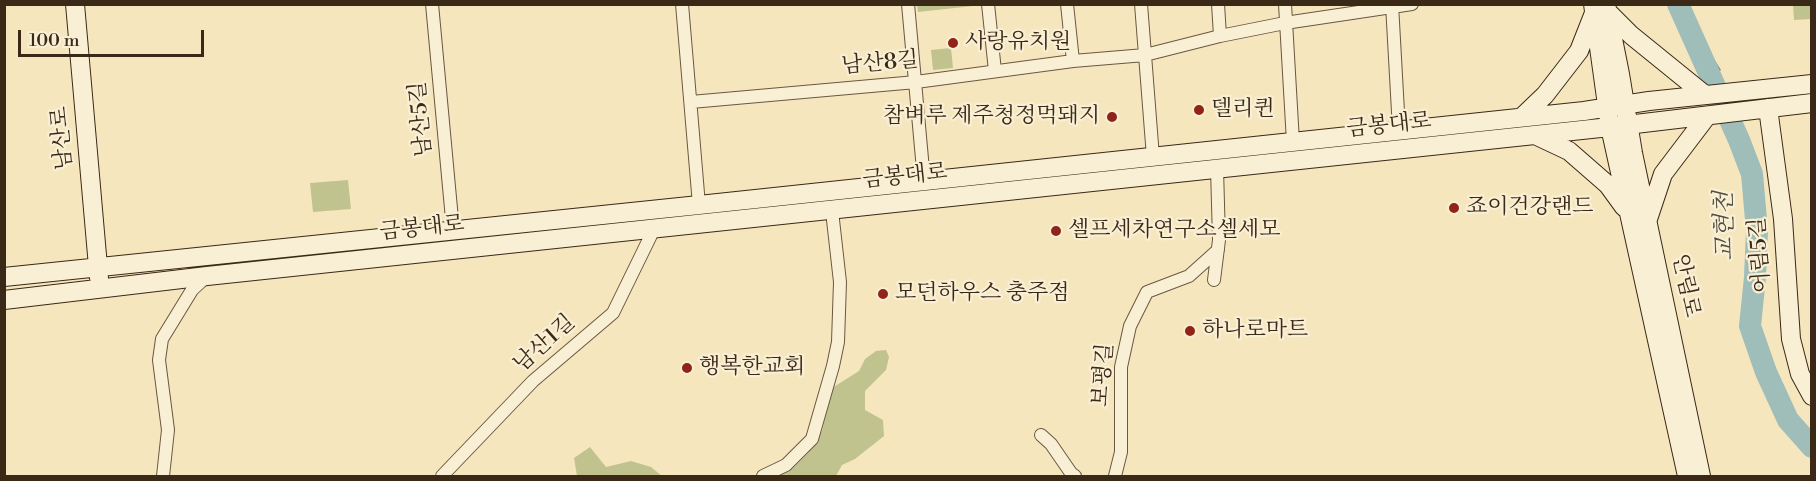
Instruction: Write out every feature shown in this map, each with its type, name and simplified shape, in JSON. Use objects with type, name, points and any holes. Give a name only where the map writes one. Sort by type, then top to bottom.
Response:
[{"type":"street","name":"남산로","points":[[75,4],[100,288]]},
{"type":"street","name":"남산5길","points":[[432,4],[453,230]]},
{"type":"street","points":[[682,4],[699,205]]},
{"type":"street","points":[[908,4],[924,181]]},
{"type":"street","points":[[988,4],[995,71]]},
{"type":"street","points":[[1067,4],[1073,62]]},
{"type":"street","points":[[1141,4],[1153,157]]},
{"type":"street","points":[[1218,4],[1220,36]]},
{"type":"street","points":[[1285,4],[1293,142]]},
{"type":"street","name":"남산8길","points":[[691,102],[916,82],[1145,55],[1220,36],[1285,23],[1412,4]]},
{"type":"street","points":[[1392,6],[1399,130]]},
{"type":"street","points":[[1522,117],[1545,95],[1579,51],[1600,8],[1705,95]]},
{"type":"street","name":"안림로","points":[[1600,8],[1620,74],[1616,106],[1619,126],[1701,477]]},
{"type":"street","name":"금봉대로","points":[[4,277],[1153,157],[1812,84]]},
{"type":"street","name":"금봉대로","points":[[4,300],[207,276],[1619,126],[1812,103]]},
{"type":"street","name":"어림5길","points":[[1768,108],[1784,219],[1791,339],[1800,374],[1812,396]]},
{"type":"street","points":[[1534,135],[1569,151],[1608,185],[1639,218],[1663,174],[1707,116]]},
{"type":"street","points":[[1214,280],[1219,240],[1217,168]]},
{"type":"street","points":[[763,477],[786,465],[812,439],[833,366],[838,342],[840,282],[833,209]]},
{"type":"street","name":"안림로","points":[[1639,218],[1687,477]]},
{"type":"street","name":"남산1길","points":[[442,477],[533,381],[613,313],[654,228]]},
{"type":"street","name":"보평길","points":[[1115,477],[1121,452],[1121,367],[1130,326],[1147,292],[1189,276],[1218,250]]},
{"type":"street","points":[[163,477],[168,430],[159,360],[162,339],[192,290],[207,276]]},
{"type":"street","points":[[1041,435],[1051,444],[1075,477]]},
{"type":"green space","points":[[917,4],[982,5],[918,12]]},
{"type":"green space","points":[[1793,5],[1811,5],[1811,19],[1794,20]]},
{"type":"green space","points":[[951,48],[953,68],[933,70],[931,50]]},
{"type":"green space","points":[[348,180],[351,209],[313,212],[310,183]]},
{"type":"green space","points":[[886,350],[889,357],[886,370],[865,391],[865,410],[883,420],[884,436],[855,459],[842,465],[836,476],[776,476],[793,468],[808,453],[822,431],[832,388],[859,371],[865,359],[876,351]]},
{"type":"green space","points":[[590,447],[606,467],[631,461],[651,467],[662,476],[577,476],[574,458]]},
{"type":"water","points":[[1672,5],[1682,5],[1687,18],[1720,70],[1701,63],[1693,40]]},
{"type":"waterway","name":"교현천","points":[[1678,4],[1752,174],[1757,231],[1750,326],[1766,372],[1788,420],[1812,447]]},
{"type":"place","name":"사랑유치원","points":[[953,43]]},
{"type":"place","name":"델리퀸","points":[[1199,110]]},
{"type":"place","name":"참벼루 제주청정먹돼지","points":[[1112,117]]},
{"type":"place","name":"죠이건강랜드","points":[[1454,208]]},
{"type":"place","name":"셀프세차연구소셀세모","points":[[1056,231]]},
{"type":"place","name":"모던하우스 충주점","points":[[883,294]]},
{"type":"place","name":"하나로마트","points":[[1190,331]]},
{"type":"place","name":"행복한교회","points":[[687,368]]}]
